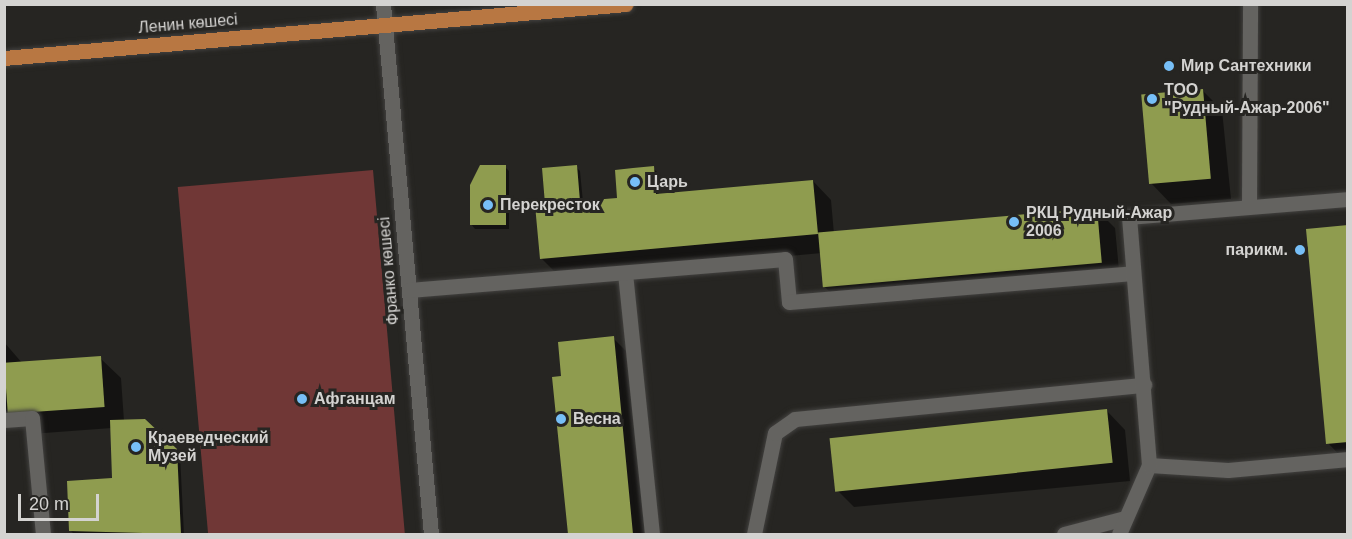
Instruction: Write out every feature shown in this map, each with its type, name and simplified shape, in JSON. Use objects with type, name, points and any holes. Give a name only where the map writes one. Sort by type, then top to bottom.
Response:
[{"type":"main road","name":"Ленин көшесі","points":[[4,58],[626,4]]},
{"type":"street","name":"Франко көшесі","points":[[383,4],[431,534]]},
{"type":"street","points":[[1249,207],[1250,4]]},
{"type":"street","points":[[1119,534],[1149,465],[1129,217],[1347,199]]},
{"type":"street","points":[[409,290],[785,259],[789,302],[1133,273]]},
{"type":"street","points":[[625,273],[652,534]]},
{"type":"street","points":[[754,534],[775,433],[795,420],[1144,385]]},
{"type":"street","points":[[4,420],[32,418],[43,534]]},
{"type":"street","points":[[1149,465],[1228,470],[1347,459]]},
{"type":"street","points":[[1064,534],[1125,518]]},
{"type":"shaded area","points":[[373,170],[405,534],[208,534],[178,187]]},
{"type":"building","points":[[1203,89],[1211,179],[1149,184],[1141,94]]},
{"type":"building","name":"Перекресток","points":[[480,165],[506,165],[506,225],[470,225],[470,185]]},
{"type":"building","points":[[577,165],[580,201],[617,198],[615,170],[654,166],[656,194],[813,180],[818,234],[540,259],[535,205],[545,204],[542,168]]},
{"type":"building","points":[[1097,208],[1102,263],[823,287],[818,232]]},
{"type":"building","points":[[1348,225],[1348,442],[1326,444],[1306,229]]},
{"type":"building","points":[[614,336],[633,534],[568,534],[552,377],[561,376],[558,342]]},
{"type":"building","points":[[101,356],[105,407],[8,414],[4,363]]},
{"type":"building","points":[[1107,409],[1113,463],[835,492],[830,438]]},
{"type":"building","points":[[145,419],[177,449],[181,534],[69,531],[67,481],[112,478],[110,420]]},
{"type":"place","name":"Мир Сантехники","points":[[1169,66]]},
{"type":"place","name":"ТОО \"Рудный-Ажар-2006\"","points":[[1152,99]]},
{"type":"place","name":"Царь","points":[[635,182]]},
{"type":"place","name":"Перекресток","points":[[488,205]]},
{"type":"place","name":"РКЦ Рудный-Ажар 2006","points":[[1014,222]]},
{"type":"place","name":"парикм.","points":[[1300,250]]},
{"type":"place","name":"Афганцам","points":[[302,399]]},
{"type":"place","name":"Весна","points":[[561,419]]},
{"type":"place","name":"Краеведческий Музей","points":[[136,447]]}]
